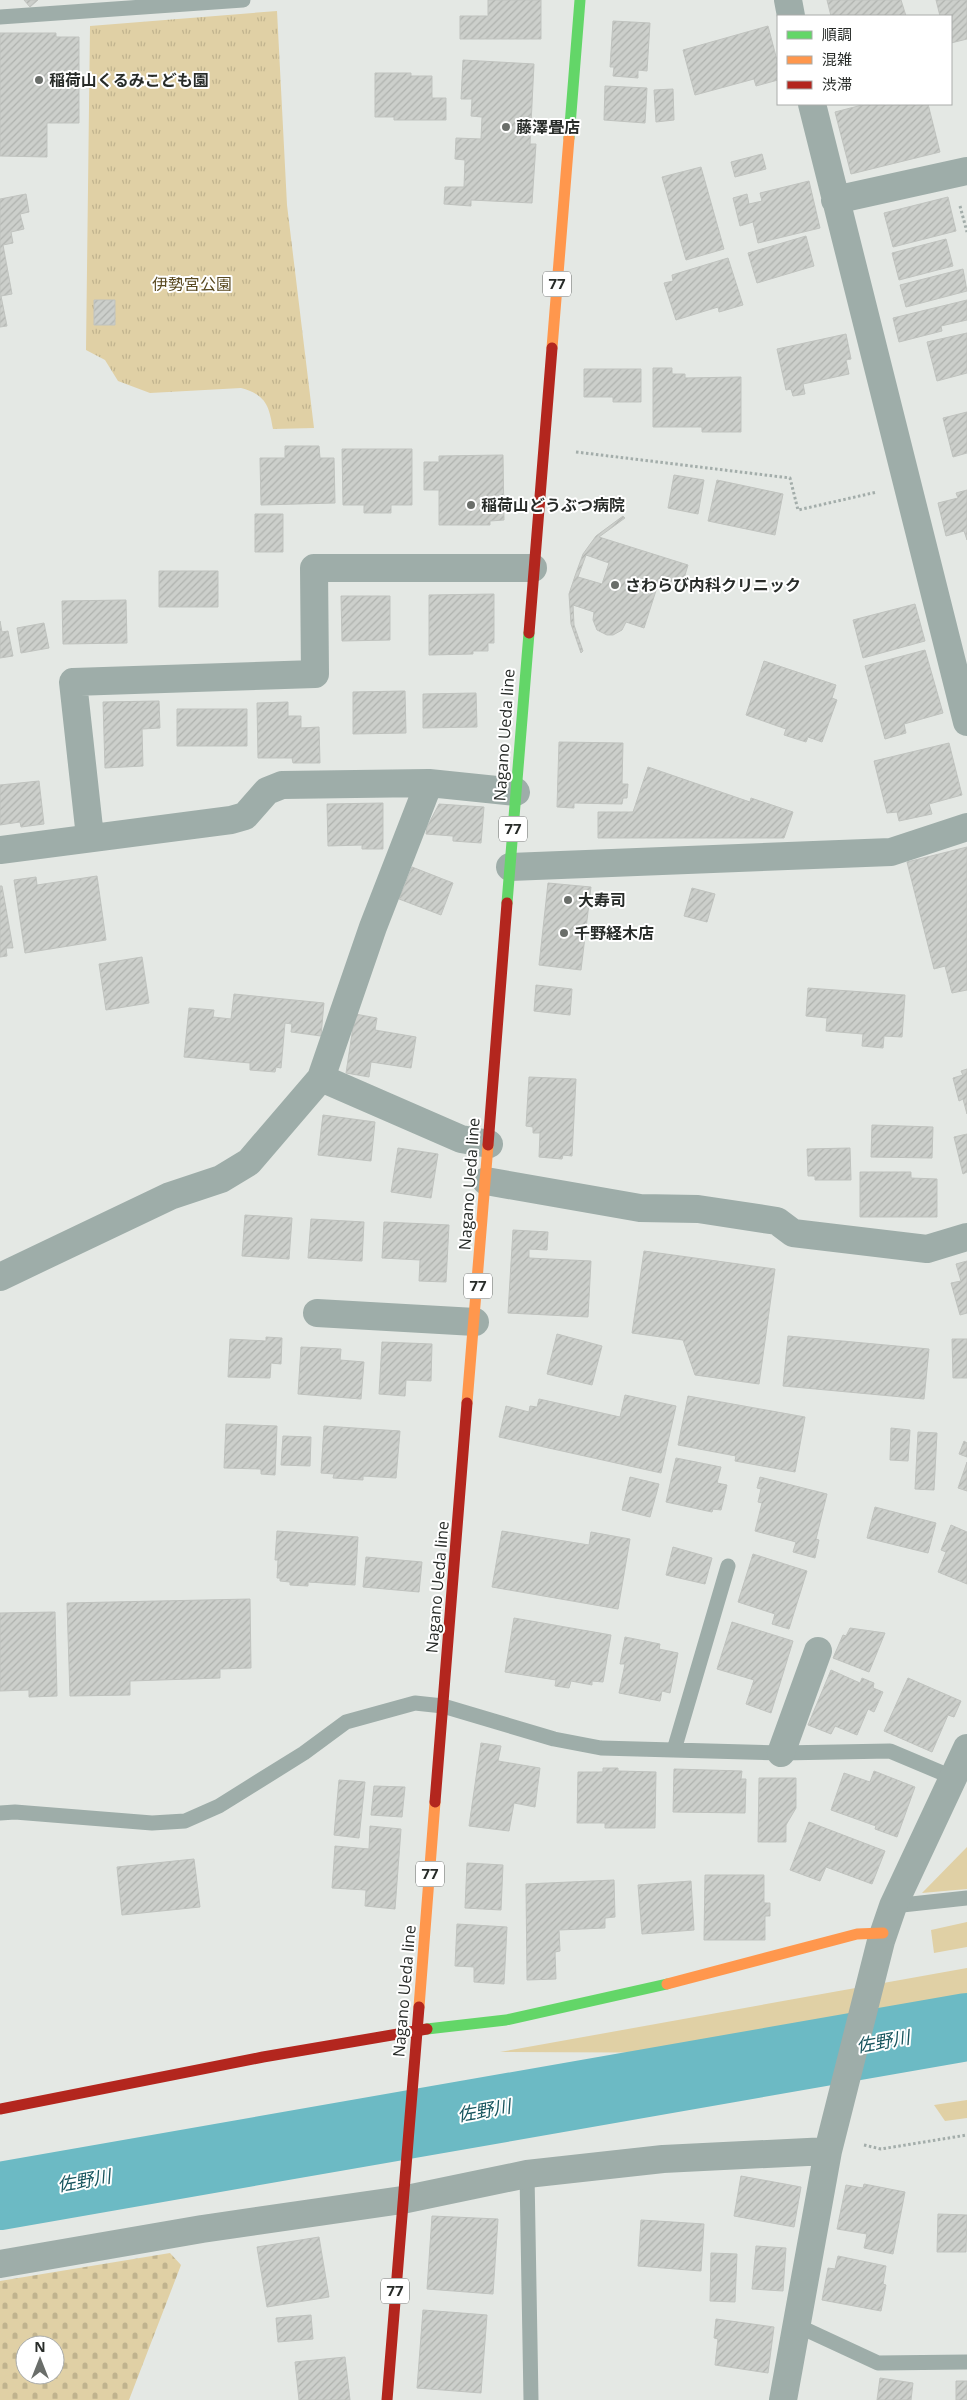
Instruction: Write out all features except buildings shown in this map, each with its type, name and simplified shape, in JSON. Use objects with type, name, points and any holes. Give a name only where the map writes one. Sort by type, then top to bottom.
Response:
[{"type":"main road","name":"Nagano Ueda line","points":[[387,2400],[580,0]]},
{"type":"main road","points":[[0,2109],[263,2057],[417,2030],[506,2020],[714,1973],[857,1934],[882,1937]]},
{"type":"street","points":[[788,0],[791,15]]},
{"type":"street","points":[[812,105],[967,722]]},
{"type":"street","points":[[835,200],[967,171]]},
{"type":"street","points":[[90,837],[73,682],[315,674],[314,568],[533,568]]},
{"type":"street","points":[[0,1277],[170,1196],[221,1178],[249,1162],[320,1078],[373,927],[429,783]]},
{"type":"street","points":[[0,850],[231,820],[245,816],[267,791],[282,785],[429,783],[516,792]]},
{"type":"street","points":[[510,867],[891,852],[967,828]]},
{"type":"street","points":[[320,1078],[461,1139],[489,1144]]},
{"type":"street","points":[[486,1181],[640,1208],[698,1210],[777,1221],[793,1233],[927,1249],[967,1237]]},
{"type":"street","points":[[317,1313],[475,1322]]},
{"type":"street","points":[[781,1753],[818,1651]]},
{"type":"street","points":[[783,2400],[831,2141],[882,1937],[893,1906],[967,1748]]},
{"type":"street","points":[[0,2264],[202,2229],[403,2191],[527,2174],[831,2141]]},
{"type":"lane","points":[[0,17],[244,0]]},
{"type":"lane","points":[[674,1750],[728,1566]]},
{"type":"lane","points":[[0,1813],[15,1812],[152,1823],[185,1821],[219,1806],[304,1753],[346,1722],[415,1703],[443,1706],[554,1739],[601,1748],[781,1753],[890,1751],[954,1778]]},
{"type":"lane","points":[[893,1906],[967,1898]]},
{"type":"lane","points":[[527,2174],[531,2400]]},
{"type":"lane","points":[[796,2324],[878,2363],[967,2362]]},
{"type":"path","points":[[543,448],[790,478],[798,510],[907,486]]},
{"type":"path","points":[[862,2143],[867,2147],[881,2149],[967,2136]]},
{"type":"green space","name":"伊勢宮公園","points":[[277,11],[287,205],[314,428],[273,429],[270,413],[265,402],[256,394],[241,388],[150,393],[118,381],[105,360],[86,350],[90,26]]},
{"type":"green space","points":[[967,1847],[967,1889],[922,1893]]},
{"type":"green space","points":[[967,1922],[967,1947],[934,1953],[931,1930]]},
{"type":"green space","points":[[967,1968],[967,2052],[819,2064],[739,2053],[500,2052]]},
{"type":"green space","points":[[967,2100],[967,2118],[945,2121],[934,2105]]},
{"type":"green space","points":[[170,2253],[181,2265],[129,2400],[0,2400],[0,2281]]},
{"type":"waterway","name":"佐野川","points":[[0,2196],[967,2027]]},
{"type":"traffic: fast","points":[[569,138],[580,0]]},
{"type":"traffic: fast","points":[[507,903],[529,633]]},
{"type":"traffic: fast","points":[[427,2029],[506,2020],[667,1984]]},
{"type":"traffic: slow","points":[[552,348],[569,138]]},
{"type":"traffic: slow","points":[[467,1403],[488,1145]]},
{"type":"traffic: slow","points":[[419,2007],[435,1802]]},
{"type":"traffic: slow","points":[[667,1984],[857,1934],[883,1933]]},
{"type":"traffic: jam","points":[[529,633],[552,348]]},
{"type":"traffic: jam","points":[[488,1145],[507,903]]},
{"type":"traffic: jam","points":[[435,1802],[467,1403]]},
{"type":"traffic: jam","points":[[387,2400],[419,2007]]},
{"type":"traffic: jam","points":[[0,2109],[263,2057],[427,2029]]},
{"type":"place","name":"稲荷山くるみこども園","points":[[39,80]]},
{"type":"place","name":"藤澤畳店","points":[[506,127]]},
{"type":"place","name":"稲荷山どうぶつ病院","points":[[471,505]]},
{"type":"place","name":"さわらび内科クリニック","points":[[615,585]]},
{"type":"place","name":"大寿司","points":[[568,900]]},
{"type":"place","name":"千野経木店","points":[[564,933]]}]
